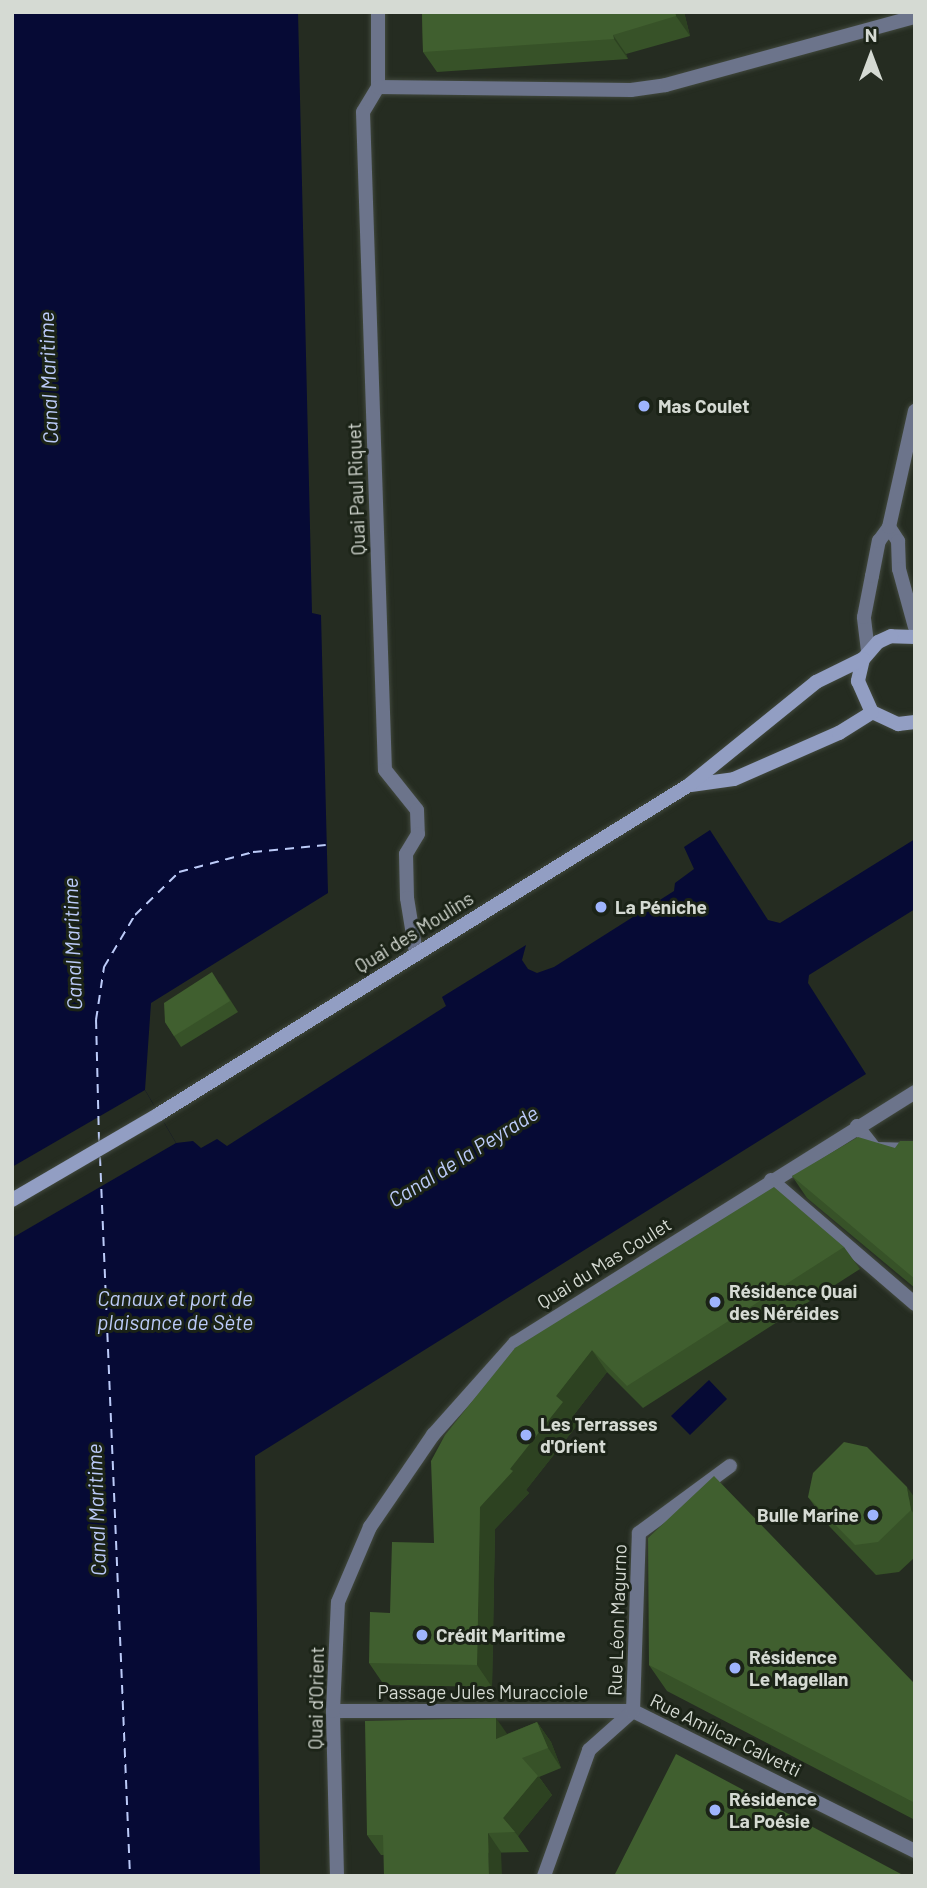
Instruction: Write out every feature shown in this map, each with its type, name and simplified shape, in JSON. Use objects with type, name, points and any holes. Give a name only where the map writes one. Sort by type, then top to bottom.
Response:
[{"type":"main road","name":"Quai des Moulins","points":[[12,1200],[159,1114],[690,785],[816,682],[865,655],[891,636],[915,637]]},
{"type":"main road","points":[[865,655],[858,681],[872,712],[898,724],[915,722]]},
{"type":"main road","points":[[690,785],[734,779],[839,733],[872,712]]},
{"type":"street","name":"Quai Paul Riquet","points":[[378,12],[378,87],[363,112],[385,770],[417,810],[418,834],[406,854],[407,898],[416,953]]},
{"type":"street","points":[[378,87],[631,90],[666,85],[915,17]]},
{"type":"street","points":[[865,655],[864,617],[879,541],[889,527],[915,411]]},
{"type":"street","points":[[889,527],[898,541],[899,569],[915,626]]},
{"type":"street","name":"Quai du Mas Coulet","points":[[370,1527],[433,1435],[514,1343],[915,1092]]},
{"type":"street","points":[[857,1126],[875,1149],[915,1150]]},
{"type":"street","points":[[771,1180],[915,1304]]},
{"type":"street","name":"Rue Léon Magurno","points":[[544,1876],[589,1750],[633,1711],[639,1533],[730,1466]]},
{"type":"street","name":"Quai d'Orient","points":[[337,1876],[333,1711],[338,1602],[370,1527]]},
{"type":"street","name":"Passage Jules Muracciole","points":[[333,1711],[633,1711]]},
{"type":"street","name":"Rue Amilcar Calvetti","points":[[633,1711],[915,1851]]},
{"type":"water","name":"Canaux et port de plaisance de Sète","points":[[12,12],[298,12],[312,613],[321,615],[328,893],[151,1003],[145,1090],[176,1143],[193,1141],[201,1148],[217,1139],[227,1146],[446,1006],[442,997],[526,945],[522,960],[528,969],[537,973],[554,967],[674,891],[675,883],[694,869],[684,847],[710,830],[768,920],[780,923],[915,839],[915,909],[809,975],[808,983],[866,1074],[255,1456],[260,1876],[12,1876]]},
{"type":"water","points":[[709,1380],[727,1399],[690,1435],[671,1416]]},
{"type":"pier","points":[[145,1090],[176,1143],[12,1238],[12,1167]]},
{"type":"building","points":[[422,12],[675,12],[676,16],[613,35],[614,39],[423,52]]},
{"type":"building","points":[[212,972],[230,1001],[174,1036],[165,1022],[164,1003]]},
{"type":"building","points":[[858,1137],[895,1148],[900,1141],[915,1141],[915,1279],[792,1176]]},
{"type":"building","points":[[774,1187],[844,1247],[627,1386],[592,1350],[556,1396],[563,1402],[510,1469],[513,1471],[480,1507],[477,1665],[369,1663],[370,1612],[390,1613],[392,1542],[434,1543],[431,1461],[445,1435],[515,1348]]},
{"type":"building","points":[[844,1442],[867,1447],[907,1487],[911,1510],[878,1542],[855,1545],[808,1497],[813,1473]]},
{"type":"building","name":"Résidence Le Magellan","points":[[714,1476],[913,1682],[915,1678],[915,1803],[649,1665],[648,1538]]},
{"type":"building","points":[[496,1718],[496,1739],[537,1722],[548,1748],[522,1758],[538,1776],[503,1818],[515,1832],[488,1833],[489,1876],[384,1876],[383,1835],[367,1835],[365,1721]]},
{"type":"building","name":"Résidence La Poésie","points":[[676,1754],[901,1874],[900,1876],[614,1876]]},
{"type":"ferry route","points":[[99,1141],[96,1020],[104,967],[135,915],[179,872],[253,852],[326,845]]},
{"type":"ferry route","points":[[100,1157],[130,1876]]},
{"type":"place","name":"Mas Coulet","points":[[644,406]]},
{"type":"place","name":"La Péniche","points":[[601,907]]},
{"type":"place","name":"Résidence Quai des Néréides","points":[[715,1302]]},
{"type":"place","name":"Les Terrasses d'Orient","points":[[526,1435]]},
{"type":"place","name":"Bulle Marine","points":[[873,1515]]},
{"type":"place","name":"Crédit Maritime","points":[[422,1635]]},
{"type":"place","name":"Résidence Le Magellan","points":[[735,1668]]},
{"type":"place","name":"Résidence La Poésie","points":[[715,1810]]},
{"type":"water label","name":"Canal Maritime","points":[[48,378]]},
{"type":"water label","name":"Canal Maritime","points":[[72,944]]},
{"type":"water label","name":"Canal de la Peyrade","points":[[463,1156]]},
{"type":"water label","name":"Canal Maritime","points":[[96,1510]]}]
